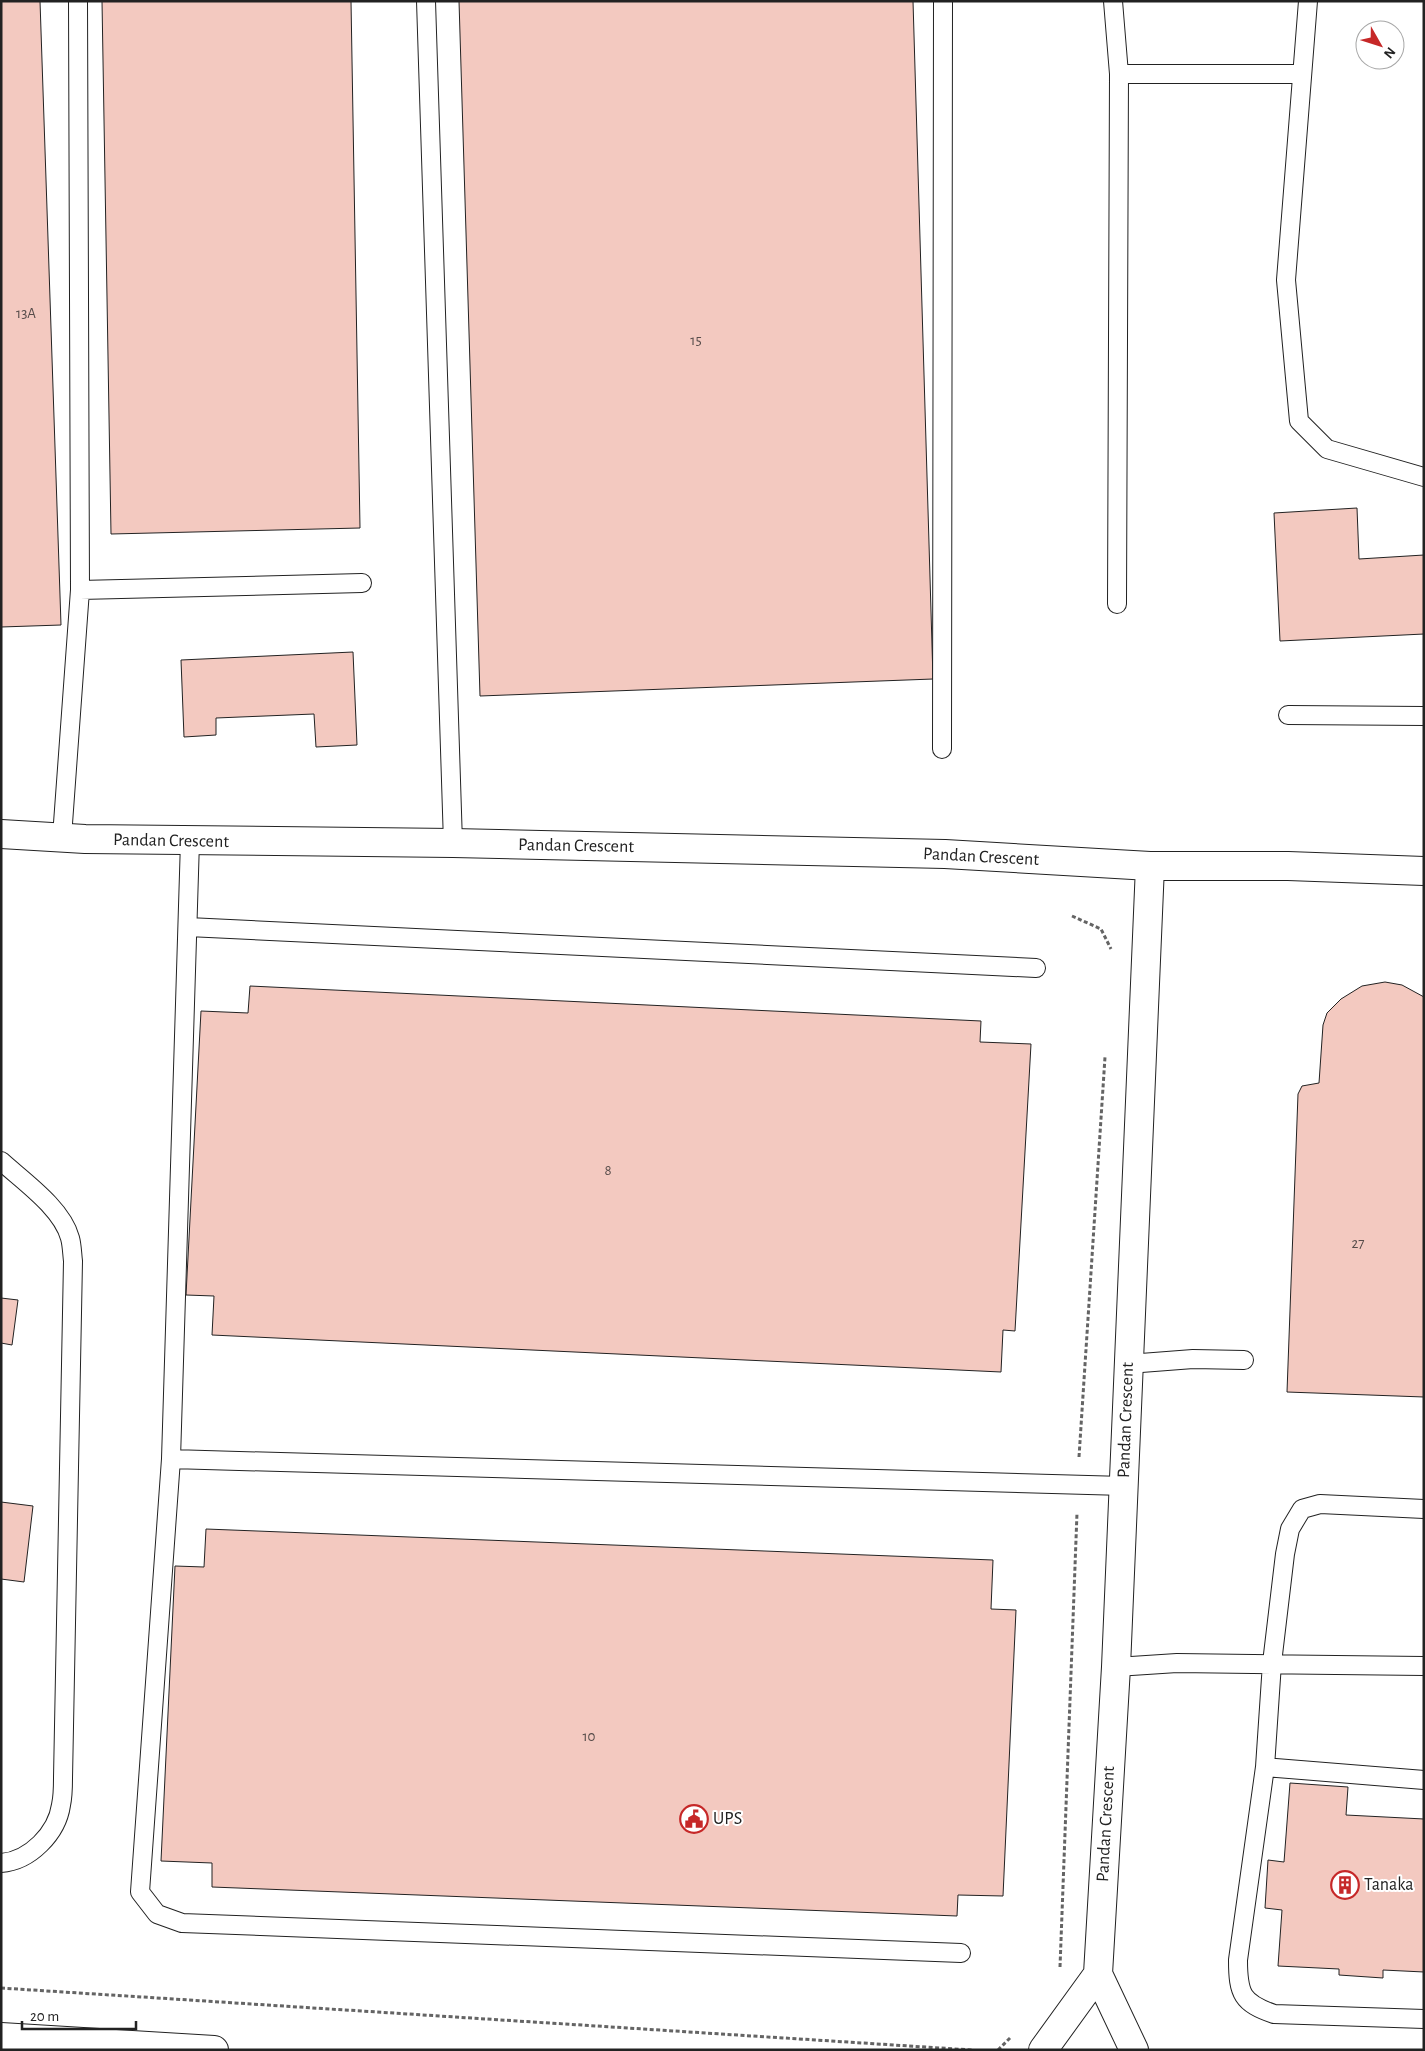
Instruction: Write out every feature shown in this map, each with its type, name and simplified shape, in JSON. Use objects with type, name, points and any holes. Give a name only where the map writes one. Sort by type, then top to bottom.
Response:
[{"type":"main road","name":"Pandan Crescent","points":[[1,834],[85,839],[453,843],[945,854],[1150,866],[1288,866],[1423,870]]},
{"type":"main road","name":"Pandan Crescent","points":[[1134,2050],[1098,1974],[1116,1668],[1150,866]]},
{"type":"main road","points":[[1043,2050],[1098,1974]]},
{"type":"main road","points":[[1,2037],[204,2050]]},
{"type":"lane","points":[[62,837],[80,590],[78,1]]},
{"type":"lane","points":[[426,1],[453,843]]},
{"type":"lane","points":[[942,749],[943,1]]},
{"type":"lane","points":[[1113,1],[1119,74],[1116,604]]},
{"type":"lane","points":[[1308,1],[1286,280],[1299,421],[1327,449],[1424,477]]},
{"type":"lane","points":[[1119,74],[1302,74]]},
{"type":"lane","points":[[80,590],[362,583]]},
{"type":"lane","points":[[1288,715],[1424,716]]},
{"type":"lane","points":[[190,841],[171,1459],[140,1892],[156,1914],[182,1923],[961,1953]]},
{"type":"lane","points":[[188,927],[1036,968]]},
{"type":"lane","points":[[1,1160],[52,1208],[63,1222],[70,1238],[72,1261],[64,1768],[61,1806],[53,1829],[30,1853],[1,1863]]},
{"type":"lane","points":[[1128,1364],[1193,1359],[1244,1360]]},
{"type":"lane","points":[[171,1459],[1124,1486]]},
{"type":"lane","points":[[1424,1509],[1320,1504],[1302,1509],[1290,1529],[1272,1663],[1265,1767],[1238,1960],[1238,1980],[1246,2000],[1274,2014],[1424,2019]]},
{"type":"lane","points":[[1116,1668],[1177,1663],[1424,1666]]},
{"type":"lane","points":[[1265,1767],[1424,1780]]},
{"type":"path","points":[[1072,916],[1101,929],[1112,950]]},
{"type":"path","points":[[1060,1968],[1078,1484],[1106,1049]]},
{"type":"path","points":[[1,1988],[972,2050]]},
{"type":"path","points":[[998,2050],[1016,2032]]},
{"type":"building","points":[[1,1],[40,1],[61,625],[1,627]]},
{"type":"building","points":[[102,1],[351,1],[360,528],[111,534]]},
{"type":"building","points":[[459,1],[913,1],[933,679],[480,696]]},
{"type":"building","points":[[1357,508],[1359,559],[1424,555],[1424,634],[1280,641],[1274,513]]},
{"type":"building","points":[[353,652],[357,745],[316,747],[314,714],[216,718],[216,735],[184,737],[181,660]]},
{"type":"building","points":[[1385,982],[1402,985],[1424,997],[1424,1397],[1287,1392],[1298,1094],[1302,1086],[1319,1083],[1323,1025],[1327,1013],[1341,999],[1362,986]]},
{"type":"building","points":[[250,986],[981,1021],[980,1042],[1031,1044],[1015,1331],[1003,1330],[1001,1372],[212,1335],[214,1296],[186,1295],[201,1011],[248,1013]]},
{"type":"building","points":[[1,1298],[18,1300],[12,1345],[1,1343]]},
{"type":"building","points":[[1,1502],[33,1506],[24,1582],[1,1579]]},
{"type":"building","points":[[206,1529],[993,1560],[991,1609],[1016,1610],[1003,1896],[958,1895],[957,1916],[212,1887],[212,1863],[161,1861],[175,1566],[204,1567]]},
{"type":"building","name":"Tanaka","points":[[1290,1783],[1348,1787],[1346,1815],[1424,1819],[1424,1972],[1383,1970],[1383,1978],[1339,1975],[1339,1969],[1278,1966],[1282,1910],[1265,1908],[1268,1860],[1284,1862]]},
{"type":"place","name":"UPS","points":[[694,1819]]},
{"type":"place","name":"Tanaka","points":[[1345,1885]]}]
